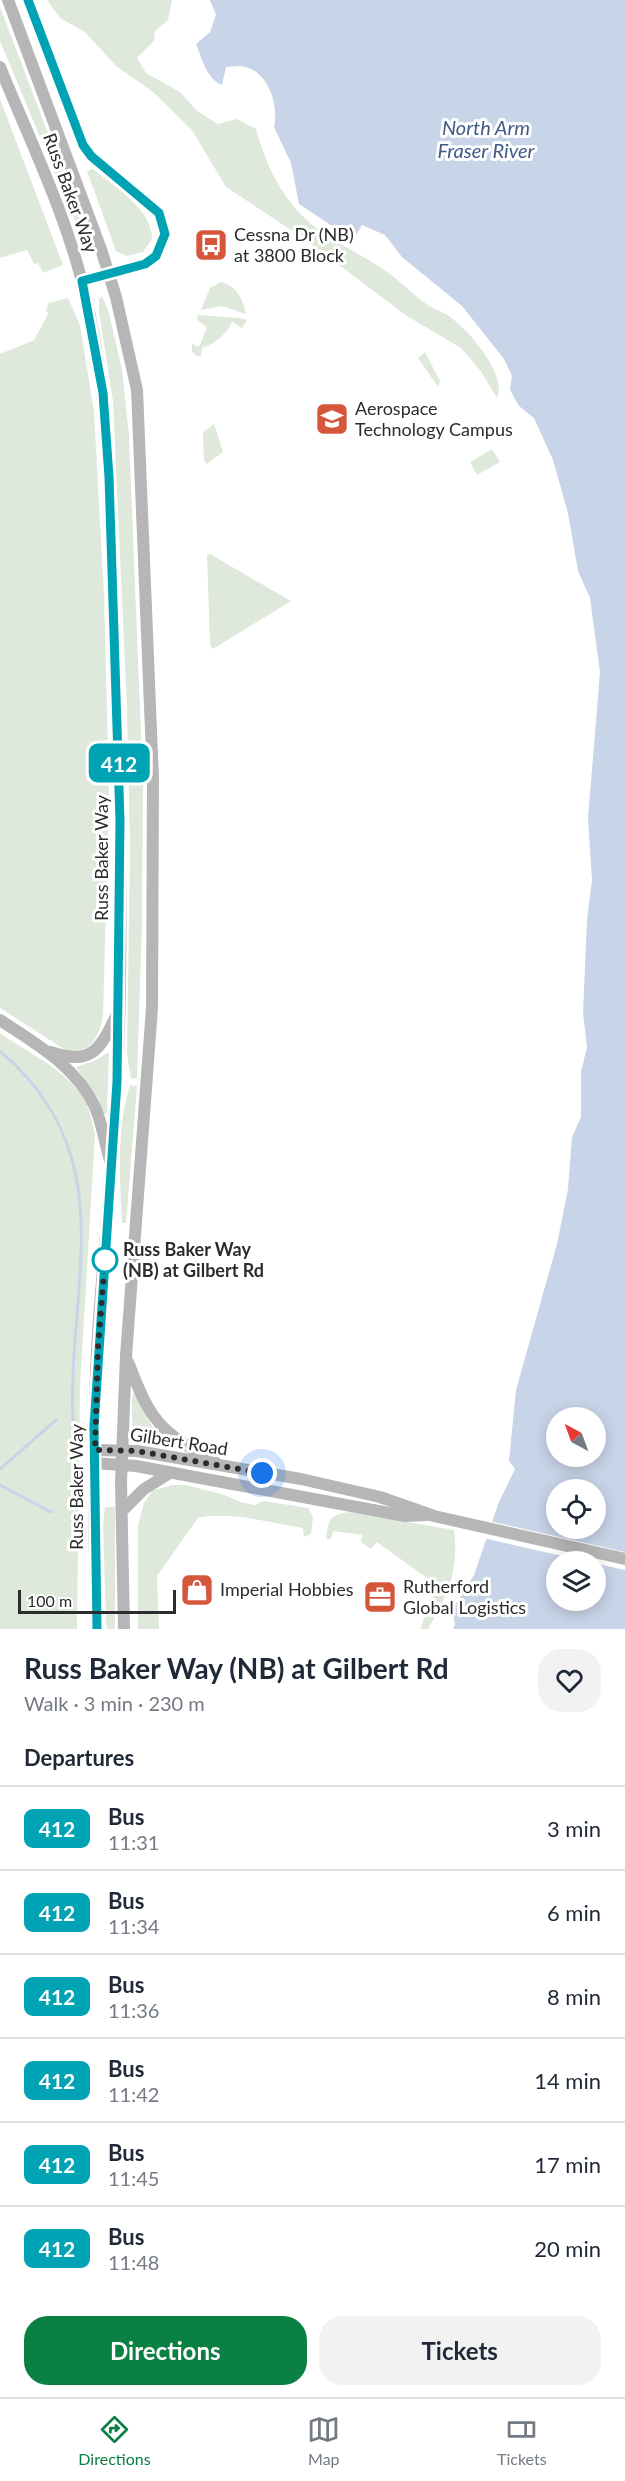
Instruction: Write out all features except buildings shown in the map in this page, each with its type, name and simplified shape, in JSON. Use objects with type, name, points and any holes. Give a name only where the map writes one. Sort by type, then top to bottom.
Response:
[{"type":"main road","name":"Russ Baker Way","points":[[8,0],[109,275],[137,390],[153,779],[152,1008],[126,1356],[122,1451],[124,1629]]},
{"type":"main road","name":"Russ Baker Way","points":[[0,67],[40,159],[82,281],[103,393],[109,477],[120,821],[120,1008],[112,1170],[98,1348],[94,1463],[97,1629]]},
{"type":"main road","points":[[47,1051],[77,1058],[91,1055],[100,1047],[120,1008]]},
{"type":"main road","points":[[0,1020],[47,1051],[65,1067],[89,1096],[96,1109],[112,1170]]},
{"type":"main road","points":[[126,1356],[146,1407],[156,1423],[180,1443],[224,1467]]},
{"type":"main road","name":"Gilbert Road","points":[[95,1450],[122,1451],[301,1479],[410,1506],[437,1517]]},
{"type":"main road","name":"Gilbert Road","points":[[94,1463],[122,1464],[405,1516],[437,1517]]},
{"type":"main road","points":[[123,1510],[144,1489],[170,1473]]},
{"type":"main road","points":[[437,1517],[625,1559]]},
{"type":"street","points":[[28,0],[83,145],[91,156],[159,213],[164,222],[165,234],[156,256],[145,264],[82,281]]},
{"type":"green space","points":[[47,0],[172,0],[168,20],[155,31],[154,41],[137,58],[146,73],[180,92],[197,111],[218,124],[237,119],[256,129],[276,180],[290,202],[309,222],[326,235],[383,269],[428,305],[457,322],[492,365],[499,388],[497,398],[480,370],[461,348],[407,316],[303,238],[226,187],[192,130],[153,92],[116,66],[85,32],[60,18]]},
{"type":"green space","points":[[0,7],[88,238],[90,244],[87,250],[0,41]]},
{"type":"green space","points":[[0,99],[63,265],[43,273],[38,263],[34,264],[27,250],[0,258]]},
{"type":"green space","points":[[93,169],[130,199],[146,218],[151,228],[152,239],[143,252],[127,256],[116,251],[87,171]]},
{"type":"green space","points":[[221,282],[235,290],[243,303],[246,314],[221,306],[201,310],[210,288]]},
{"type":"green space","points":[[102,296],[109,313],[122,370],[129,435],[143,784],[142,924],[137,1078],[131,1079],[127,1054],[130,847],[127,709],[113,401],[99,312],[99,299]]},
{"type":"green space","points":[[68,298],[80,325],[94,412],[104,595],[109,790],[103,1017],[99,1032],[92,1043],[82,1050],[75,1051],[67,1051],[0,1008],[0,354],[34,340],[48,314],[46,310],[49,303]]},
{"type":"green space","points":[[198,315],[247,320],[242,328],[232,322],[224,335],[202,348],[201,356],[197,356],[192,352],[192,344],[199,347],[207,327],[197,320]]},
{"type":"green space","points":[[425,352],[440,381],[438,387],[418,358]]},
{"type":"green space","points":[[214,424],[223,452],[207,464],[204,461],[203,432]]},
{"type":"green space","points":[[492,449],[500,462],[477,475],[470,462]]},
{"type":"green space","points":[[210,554],[291,601],[213,649],[210,645],[207,555]]},
{"type":"green space","points":[[0,1033],[53,1067],[71,1083],[85,1102],[95,1135],[80,1386],[77,1629],[0,1629]]},
{"type":"green space","points":[[109,1053],[107,1112],[104,1115],[98,1099],[76,1067],[94,1061]]},
{"type":"green space","points":[[130,1085],[137,1086],[126,1223],[122,1223],[121,1136]]},
{"type":"green space","points":[[134,1392],[151,1425],[171,1443],[171,1447],[145,1443],[136,1434],[132,1419]]},
{"type":"green space","points":[[173,1485],[186,1485],[255,1505],[264,1501],[308,1508],[313,1517],[311,1534],[304,1537],[303,1528],[250,1518],[210,1516],[198,1518],[157,1576],[159,1629],[138,1629],[138,1525],[144,1503],[153,1490]]},
{"type":"green space","points":[[105,1507],[115,1507],[115,1629],[107,1629],[106,1620],[103,1525]]},
{"type":"green space","points":[[349,1512],[454,1530],[455,1558],[450,1582],[428,1629],[420,1629],[435,1592],[431,1581],[377,1542],[371,1549],[361,1542],[362,1535],[333,1531],[331,1539],[326,1539],[333,1517]]},
{"type":"water","name":"North Arm Fraser River","points":[[210,0],[625,0],[625,1629],[453,1629],[455,1624],[452,1610],[474,1575],[499,1502],[515,1469],[509,1461],[516,1390],[557,1244],[568,1189],[572,1137],[581,1117],[581,1072],[587,1047],[583,1013],[587,920],[592,880],[588,818],[600,672],[590,598],[578,571],[568,513],[553,460],[534,418],[519,406],[510,390],[512,376],[504,359],[462,306],[402,257],[385,235],[362,225],[353,240],[299,204],[291,163],[274,127],[275,110],[266,83],[253,70],[243,66],[226,67],[222,85],[212,78],[196,44],[210,32],[216,15]]},
{"type":"pier","points":[[489,1521],[546,1534],[546,1539],[568,1539],[625,1552],[625,1570],[606,1566],[606,1551],[546,1552],[483,1538]]},
{"type":"waterway","points":[[0,1051],[39,1092],[63,1134],[76,1178],[81,1224],[73,1369],[73,1420]]},
{"type":"waterway","points":[[0,1469],[56,1420]]},
{"type":"waterway","points":[[0,1485],[51,1512]]},
{"type":"bus line","name":"412","points":[[28,0],[83,145],[91,156],[159,213],[164,222],[165,234],[156,256],[145,264],[82,281],[103,393],[109,477],[120,821],[120,1008],[117,1082],[94,1426],[97,1629]]},
{"type":"place","name":"Cessna Dr (NB) at 3800 Block","points":[[211,245]]},
{"type":"place","name":"Aerospace Technology Campus","points":[[332,419]]},
{"type":"place","name":"Russ Baker Way (NB) at Gilbert Rd","points":[[105,1260]]},
{"type":"place","name":"Imperial Hobbies","points":[[197,1590]]},
{"type":"place","name":"Rutherford Global Logistics","points":[[380,1597]]},
{"type":"route","points":[[105,1260],[98,1348],[95,1450],[137,1451],[262,1473]]}]
